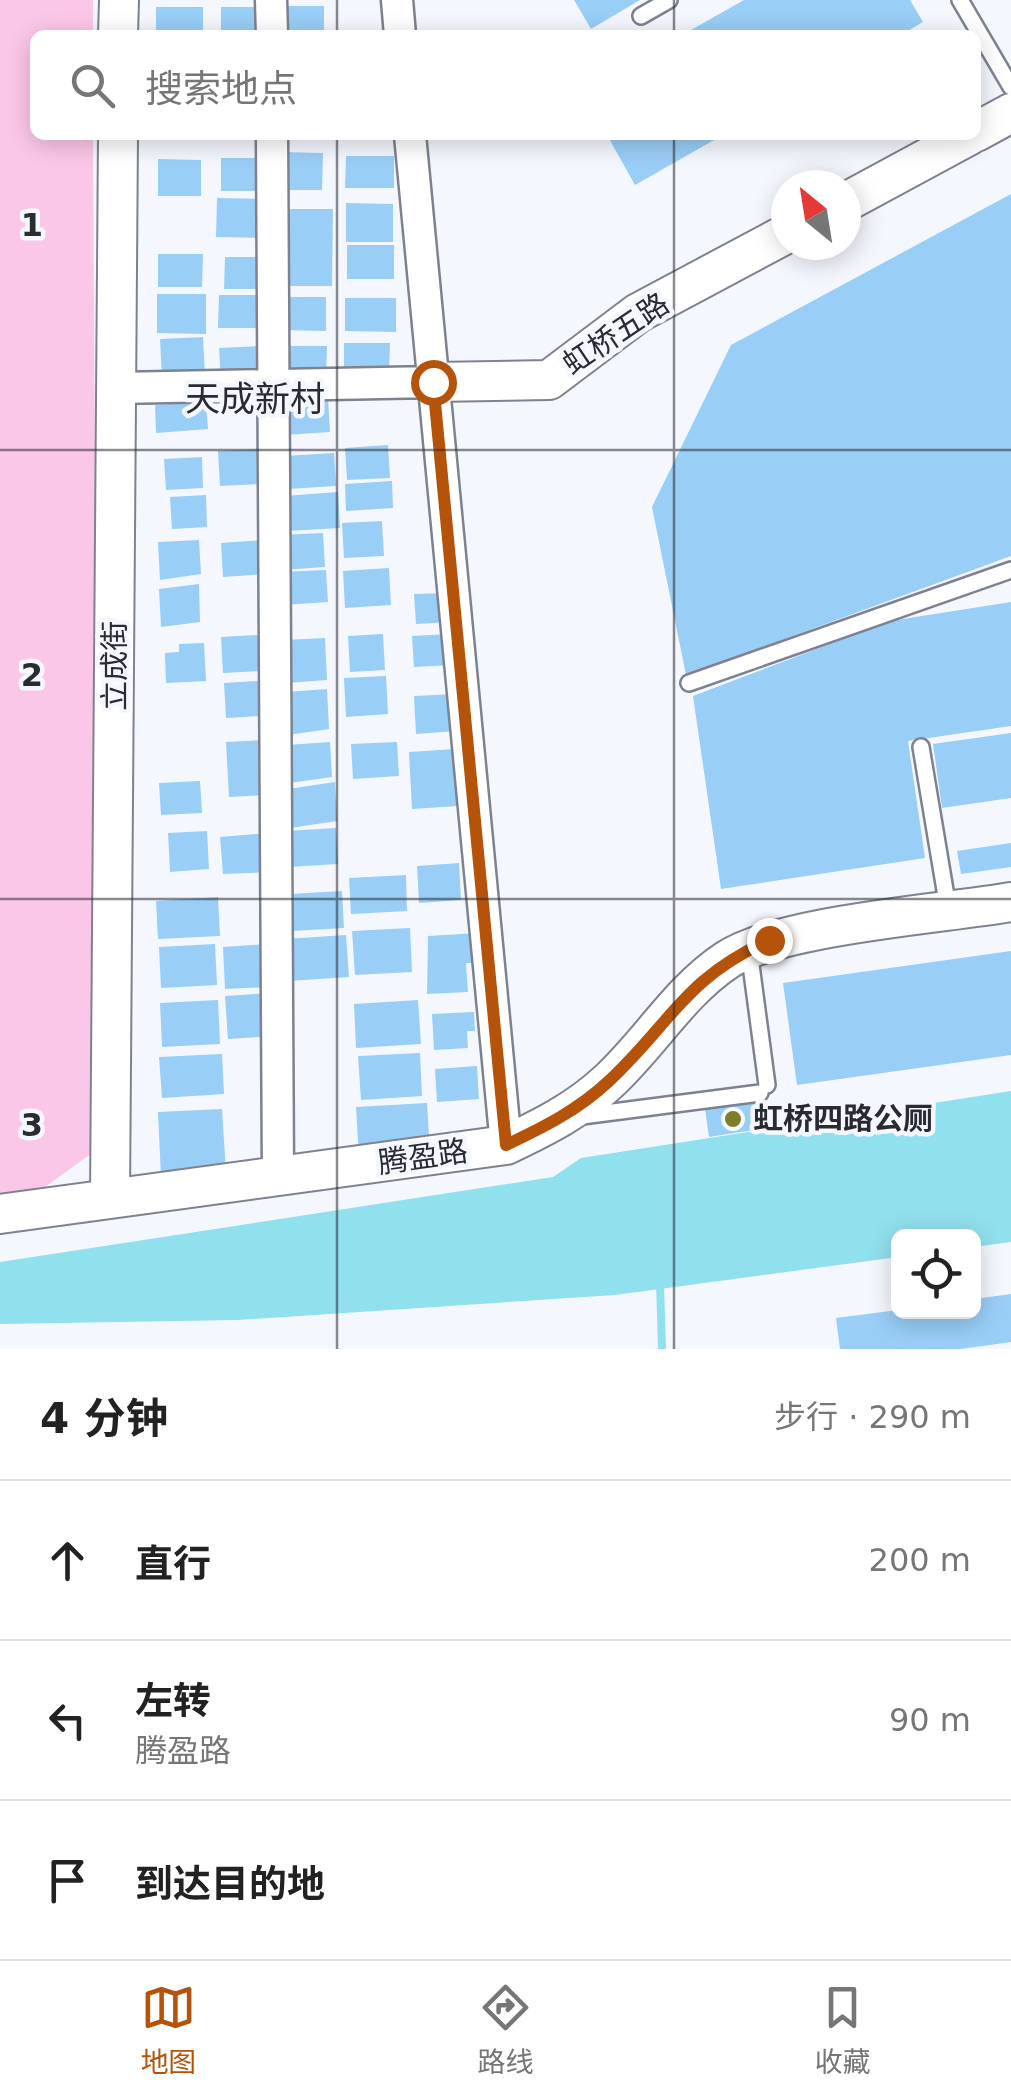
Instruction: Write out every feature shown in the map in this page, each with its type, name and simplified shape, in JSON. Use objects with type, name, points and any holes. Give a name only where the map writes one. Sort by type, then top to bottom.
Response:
[{"type":"street","points":[[118,0],[118,30]]},
{"type":"street","points":[[271,0],[272,30]]},
{"type":"street","points":[[397,0],[400,30]]},
{"type":"street","points":[[981,129],[1011,113]]},
{"type":"street","name":"立成街","points":[[110,1198],[118,140]]},
{"type":"street","points":[[272,140],[278,1177]]},
{"type":"street","points":[[410,140],[506,1145]]},
{"type":"street","points":[[861,194],[960,140]]},
{"type":"street","name":"虹桥五路","points":[[433,382],[549,380],[638,313],[771,242]]},
{"type":"street","points":[[117,388],[433,382]]},
{"type":"street","name":"腾盈路","points":[[0,1214],[506,1145],[563,1119],[610,1080],[694,985],[769,940],[1011,902]]},
{"type":"lane","points":[[641,16],[669,0]]},
{"type":"lane","points":[[960,0],[978,30]]},
{"type":"lane","points":[[981,36],[1011,87]]},
{"type":"lane","points":[[690,683],[1011,570]]},
{"type":"lane","points":[[921,747],[949,912]]},
{"type":"lane","points":[[563,1119],[763,1089],[749,950]]},
{"type":"shaded area","points":[[0,0],[93,0],[93,30],[30,30],[30,140],[93,140],[99,1148],[27,1200],[0,1204]]},
{"type":"water","points":[[1011,1091],[1011,1242],[981,1246],[981,1229],[891,1229],[891,1258],[615,1295],[238,1320],[0,1324],[0,1262],[553,1177],[581,1158]]},
{"type":"building","points":[[574,0],[640,0],[591,29]]},
{"type":"building","points":[[744,0],[910,0],[923,22],[909,30],[691,30]]},
{"type":"building","points":[[279,6],[324,6],[324,30],[279,30]]},
{"type":"building","points":[[156,7],[203,7],[203,30],[156,30]]},
{"type":"building","points":[[221,7],[264,7],[264,30],[221,30]]},
{"type":"building","points":[[610,140],[714,140],[635,185]]},
{"type":"building","points":[[283,152],[323,153],[322,190],[283,190]]},
{"type":"building","points":[[346,156],[394,156],[394,188],[345,188]]},
{"type":"building","points":[[221,158],[263,158],[263,191],[221,191]]},
{"type":"building","points":[[158,159],[201,160],[201,196],[158,196]]},
{"type":"building","points":[[1011,194],[1011,556],[686,675],[652,507],[731,345]]},
{"type":"building","points":[[217,198],[263,199],[262,238],[216,237]]},
{"type":"building","points":[[346,203],[393,204],[393,242],[346,242]]},
{"type":"building","points":[[284,209],[333,209],[332,286],[283,286]]},
{"type":"building","points":[[347,245],[394,245],[394,279],[347,279]]},
{"type":"building","points":[[158,254],[203,254],[202,287],[158,287]]},
{"type":"building","points":[[225,257],[265,257],[265,289],[224,289]]},
{"type":"building","points":[[157,294],[206,294],[206,334],[157,333]]},
{"type":"building","points":[[219,295],[269,295],[269,328],[218,328]]},
{"type":"building","points":[[283,297],[326,297],[326,331],[282,330]]},
{"type":"building","points":[[345,298],[396,298],[396,332],[345,331]]},
{"type":"building","points":[[203,337],[205,375],[162,377],[160,339]]},
{"type":"building","points":[[344,343],[390,343],[389,374],[344,374]]},
{"type":"building","points":[[262,346],[263,377],[221,380],[219,348]]},
{"type":"building","points":[[285,346],[327,346],[326,377],[284,377]]},
{"type":"building","points":[[328,397],[330,432],[284,435],[283,400]]},
{"type":"building","points":[[206,402],[208,429],[156,433],[155,405]]},
{"type":"building","points":[[388,445],[390,478],[347,480],[345,448]]},
{"type":"building","points":[[262,449],[264,484],[220,486],[218,451]]},
{"type":"building","points":[[334,453],[336,486],[287,489],[285,456]]},
{"type":"building","points":[[202,457],[203,488],[166,490],[164,459]]},
{"type":"building","points":[[392,481],[393,508],[346,511],[345,484]]},
{"type":"building","points":[[338,492],[340,528],[287,531],[285,496]]},
{"type":"building","points":[[206,495],[207,527],[172,529],[170,497]]},
{"type":"building","points":[[382,521],[384,556],[344,558],[342,523]]},
{"type":"building","points":[[323,533],[325,567],[282,570],[280,535]]},
{"type":"building","points":[[199,540],[201,574],[160,580],[158,542]]},
{"type":"building","points":[[264,540],[266,574],[223,577],[221,543]]},
{"type":"building","points":[[389,568],[391,605],[345,608],[343,571]]},
{"type":"building","points":[[326,570],[328,602],[283,605],[281,572]]},
{"type":"building","points":[[199,584],[200,622],[161,627],[159,589]]},
{"type":"building","points":[[449,593],[450,622],[416,624],[414,594]]},
{"type":"building","points":[[1011,602],[1011,726],[908,741],[925,858],[721,889],[693,696],[890,621]]},
{"type":"building","points":[[383,634],[385,670],[350,672],[348,636]]},
{"type":"building","points":[[450,634],[452,665],[414,667],[412,636]]},
{"type":"building","points":[[258,635],[260,671],[223,673],[221,637]]},
{"type":"building","points":[[325,638],[327,680],[287,683],[285,640]]},
{"type":"building","points":[[204,643],[206,681],[166,683],[165,653],[179,652],[179,644]]},
{"type":"building","points":[[386,676],[388,714],[346,717],[344,678]]},
{"type":"building","points":[[258,681],[261,716],[226,718],[224,683]]},
{"type":"building","points":[[327,689],[329,729],[288,735],[286,692]]},
{"type":"building","points":[[454,694],[456,731],[416,734],[414,696]]},
{"type":"building","points":[[1011,733],[1011,798],[942,808],[933,744]]},
{"type":"building","points":[[265,740],[268,795],[229,797],[226,742]]},
{"type":"building","points":[[330,742],[332,777],[289,783],[287,745]]},
{"type":"building","points":[[397,742],[399,776],[353,779],[351,744]]},
{"type":"building","points":[[455,749],[458,806],[412,809],[409,752]]},
{"type":"building","points":[[200,781],[202,813],[161,815],[159,783]]},
{"type":"building","points":[[335,782],[337,821],[290,828],[288,789]]},
{"type":"building","points":[[336,828],[338,864],[288,867],[286,831]]},
{"type":"building","points":[[207,831],[209,869],[170,872],[168,833]]},
{"type":"building","points":[[270,833],[273,872],[223,874],[220,837]]},
{"type":"building","points":[[1011,843],[1011,867],[961,874],[957,851]]},
{"type":"building","points":[[459,863],[461,900],[419,903],[417,866]]},
{"type":"building","points":[[406,875],[407,911],[351,914],[349,878]]},
{"type":"building","points":[[342,891],[344,928],[292,931],[290,894]]},
{"type":"building","points":[[218,897],[220,936],[158,939],[156,901]]},
{"type":"building","points":[[410,928],[412,972],[355,975],[352,931]]},
{"type":"building","points":[[478,933],[480,963],[466,963],[468,992],[427,994],[428,936]]},
{"type":"building","points":[[346,935],[349,977],[288,981],[285,939]]},
{"type":"building","points":[[215,944],[217,985],[161,988],[159,947]]},
{"type":"building","points":[[267,944],[270,987],[225,989],[223,947]]},
{"type":"building","points":[[1011,951],[1011,1055],[797,1085],[783,983]]},
{"type":"building","points":[[271,993],[273,1036],[228,1039],[225,996]]},
{"type":"building","points":[[218,1000],[220,1044],[162,1047],[160,1003]]},
{"type":"building","points":[[418,1000],[421,1044],[356,1048],[354,1004]]},
{"type":"building","points":[[474,1012],[475,1031],[467,1031],[468,1048],[434,1050],[432,1014]]},
{"type":"building","points":[[420,1053],[422,1096],[361,1100],[358,1056]]},
{"type":"building","points":[[222,1054],[224,1094],[162,1098],[159,1057]]},
{"type":"building","points":[[477,1066],[479,1099],[437,1102],[435,1069]]},
{"type":"building","name":"虹桥四路公厕","points":[[756,1101],[760,1129],[709,1137],[705,1109]]},
{"type":"building","points":[[427,1103],[430,1153],[359,1157],[356,1107]]},
{"type":"building","points":[[222,1109],[226,1173],[161,1177],[158,1112]]},
{"type":"building","points":[[1011,1294],[1011,1342],[961,1349],[840,1349],[836,1318],[891,1311],[891,1319],[981,1319],[981,1298]]},
{"type":"waterway","points":[[660,1283],[662,1349]]},
{"type":"place","name":"虹桥四路公厕","points":[[733,1119]]},
{"type":"district","name":"天成新村","points":[[255,399]]},
{"type":"route","points":[[433,382],[506,1145],[563,1119],[610,1080],[694,985],[729,958],[769,940]]}]
